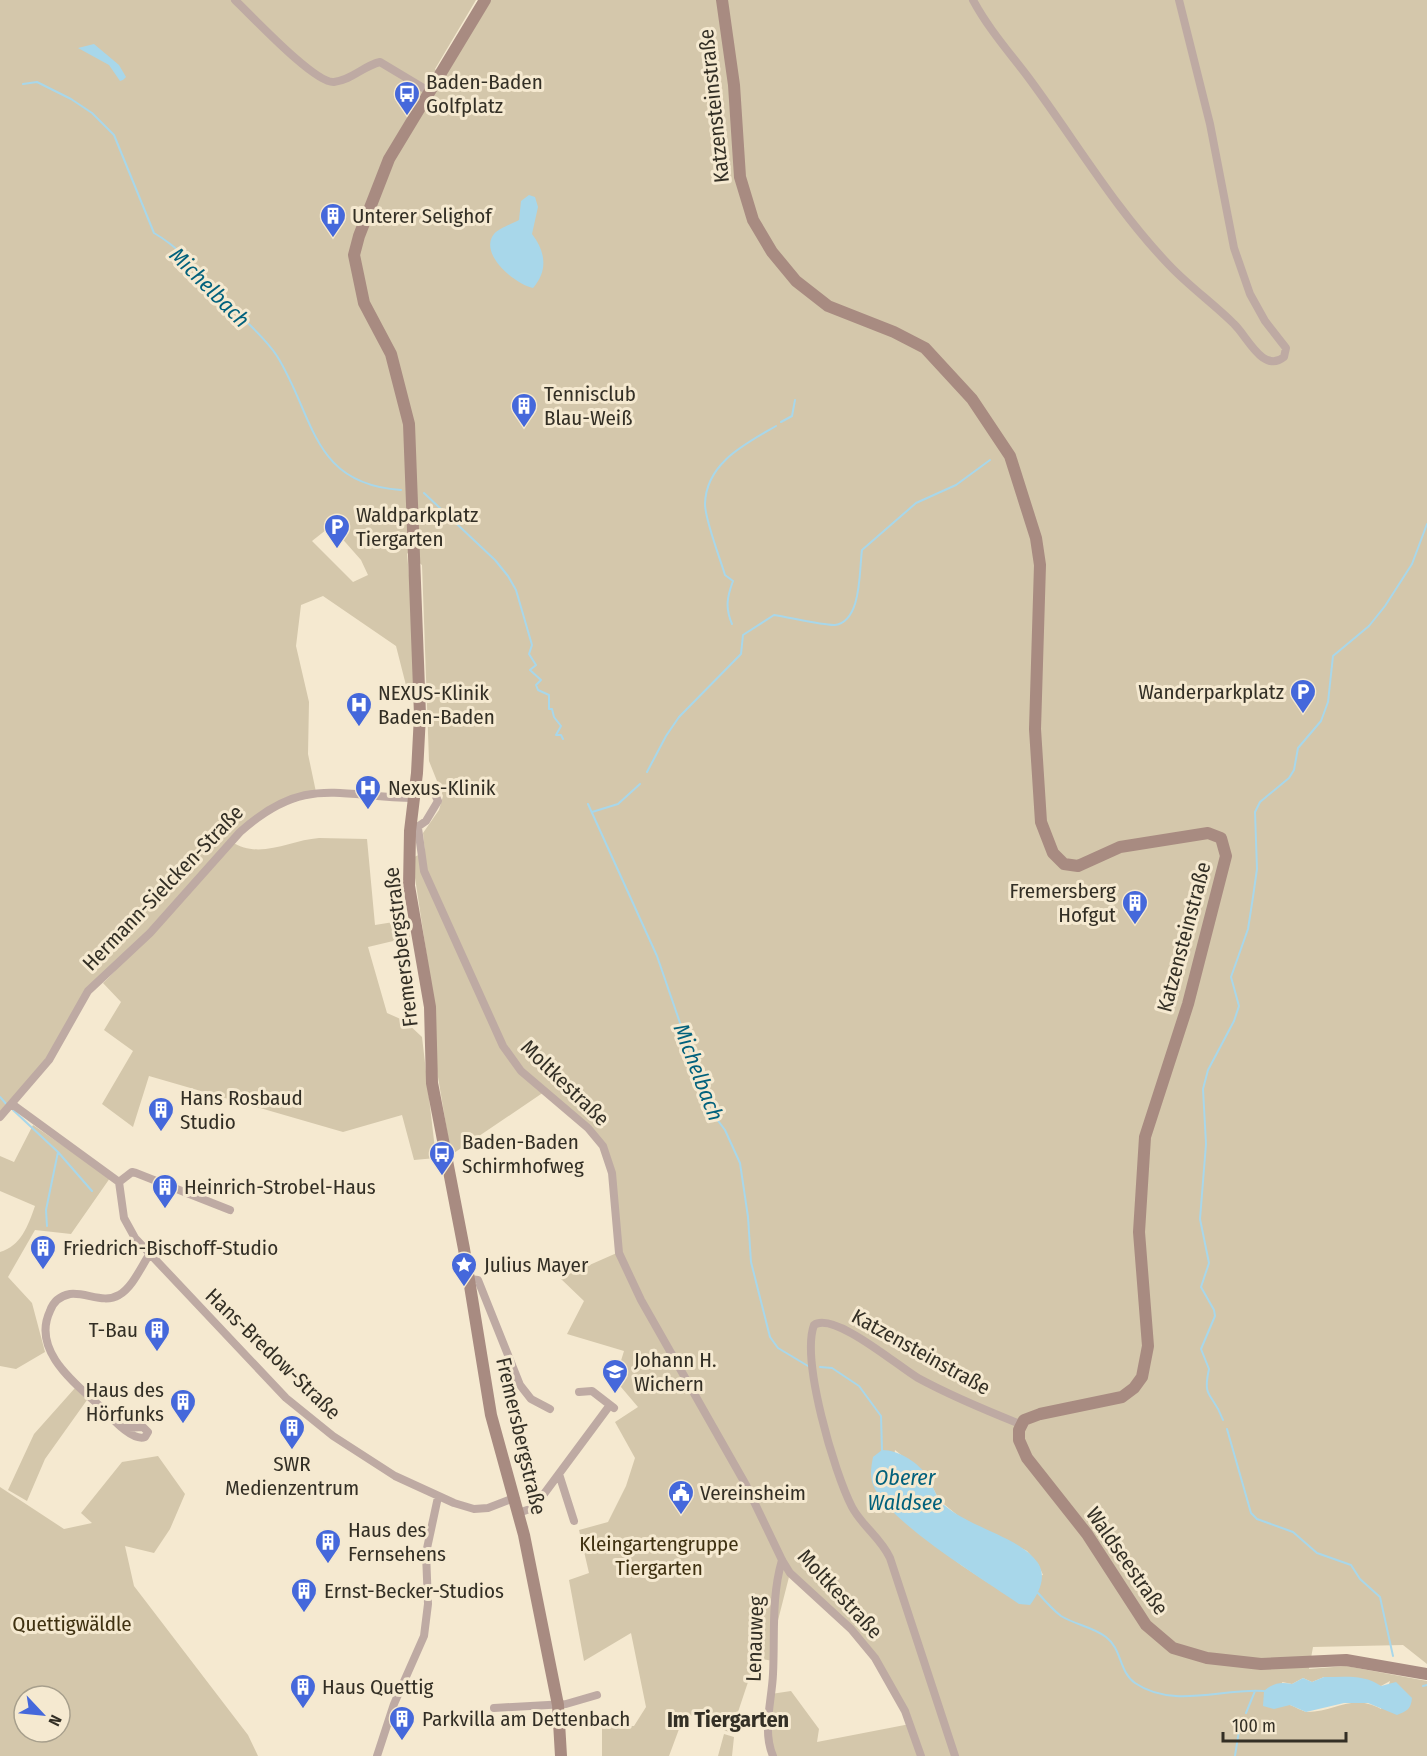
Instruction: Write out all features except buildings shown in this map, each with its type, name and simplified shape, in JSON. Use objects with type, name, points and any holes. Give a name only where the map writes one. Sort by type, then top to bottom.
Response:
[{"type":"street","points":[[235,0],[309,70],[326,81],[347,80],[380,62],[430,92]]},
{"type":"street","name":"Fremersbergstraße","points":[[485,0],[389,159],[359,236],[354,255],[364,303],[391,354],[409,424],[420,715],[409,886],[430,1007],[432,1083],[470,1279],[491,1415],[518,1513],[558,1705],[561,1756]]},
{"type":"street","name":"Katzensteinstraße","points":[[722,0],[734,85],[740,177],[753,220],[772,252],[796,281],[828,306],[894,332],[925,348],[972,399],[1010,456],[1036,538],[1040,565],[1035,729],[1041,822],[1053,853],[1064,864],[1078,866],[1120,847],[1208,833],[1221,838],[1226,848],[1226,856],[1194,982],[1145,1137],[1139,1232],[1148,1346],[1142,1377],[1134,1388],[1122,1397],[1040,1414],[1020,1424],[971,1405],[917,1377],[847,1331],[822,1322],[814,1324],[812,1369],[842,1482],[853,1509],[883,1543],[890,1558],[955,1756]]},
{"type":"street","points":[[973,0],[993,33],[1029,78],[1111,196],[1170,267],[1236,325],[1260,356],[1271,362],[1279,361],[1284,357],[1286,348],[1265,321],[1250,294],[1234,248],[1222,198],[1210,124],[1179,0]]},
{"type":"street","points":[[414,830],[433,811],[438,801],[432,788],[416,784]]},
{"type":"street","name":"Hermann-Sielcken-Straße","points":[[0,1117],[49,1060],[88,991],[132,952],[240,832],[260,815],[293,797],[316,792],[414,798]]},
{"type":"street","name":"Moltkestraße","points":[[414,830],[424,871],[503,1046],[521,1071],[588,1128],[603,1146],[612,1173],[619,1252],[641,1300],[746,1485],[782,1560],[790,1573],[851,1629],[875,1658],[905,1711],[921,1756]]},
{"type":"street","points":[[10,1106],[110,1173],[119,1182],[132,1172],[136,1173],[230,1210]]},
{"type":"street","name":"Hans-Bredow-Straße","points":[[119,1182],[124,1218],[135,1238],[149,1256],[242,1353],[314,1422],[395,1476],[438,1497],[474,1509],[488,1508],[514,1498]]},
{"type":"street","points":[[124,1428],[55,1361],[45,1335],[46,1318],[53,1304],[62,1296],[71,1294],[109,1299],[117,1297],[124,1292],[149,1256]]},
{"type":"street","points":[[470,1279],[478,1280],[520,1385],[531,1399],[550,1409]]},
{"type":"street","points":[[518,1513],[530,1509],[538,1502],[612,1406],[592,1390],[579,1392]]},
{"type":"street","name":"Waldseestraße","points":[[1020,1424],[1019,1440],[1027,1458],[1087,1534],[1146,1625],[1162,1641],[1173,1648],[1207,1658],[1261,1664],[1346,1660],[1427,1674]]},
{"type":"street","points":[[559,1474],[574,1521]]},
{"type":"street","points":[[377,1756],[394,1704],[424,1636],[428,1604],[426,1553],[438,1497]]},
{"type":"street","name":"Lenauweg","points":[[773,1756],[769,1739],[769,1715],[773,1673],[775,1585],[782,1560]]},
{"type":"street","points":[[494,1708],[558,1705],[597,1695]]},
{"type":"green space","name":"Kleingartengruppe Tiergarten","points":[[0,0],[476,0],[435,69],[443,80],[490,0],[1427,0],[1427,1664],[1403,1645],[1313,1647],[1309,1669],[1346,1666],[1427,1681],[1427,1756],[773,1756],[770,1749],[771,1694],[791,1691],[819,1729],[817,1742],[910,1724],[875,1658],[790,1573],[772,1644],[773,1661],[756,1658],[731,1733],[685,1713],[669,1756],[602,1756],[602,1726],[634,1726],[646,1707],[631,1633],[584,1661],[569,1580],[589,1573],[579,1530],[608,1522],[626,1486],[635,1458],[615,1422],[638,1407],[615,1380],[624,1351],[567,1334],[584,1301],[560,1278],[619,1252],[609,1159],[603,1146],[544,1092],[451,1155],[435,1059],[435,1010],[412,858],[425,852],[423,833],[439,810],[443,796],[429,761],[422,565],[407,553],[420,700],[410,701],[396,646],[323,596],[301,605],[296,646],[309,702],[308,754],[316,792],[282,802],[232,842],[243,847],[264,849],[308,839],[367,839],[375,925],[406,920],[410,937],[368,947],[387,1013],[405,1021],[422,1037],[436,1158],[414,1160],[402,1115],[343,1132],[149,1076],[133,1127],[102,1104],[133,1051],[104,1030],[121,1002],[103,983],[116,970],[95,984],[58,1046],[0,1115]],"holes":[[[331,526],[361,560],[368,575],[353,582],[312,541]],[[895,1450],[927,1476],[939,1500],[962,1519],[1027,1551],[1038,1564],[1043,1575],[990,1584],[961,1565],[886,1506]],[[1324,1677],[1381,1686],[1390,1681],[1381,1709],[1361,1703],[1352,1703],[1307,1712],[1290,1705],[1282,1682],[1292,1684],[1303,1678],[1312,1682]]]},
{"type":"green space","points":[[33,1125],[110,1178],[71,1234],[35,1230],[8,1277],[32,1303],[45,1352],[16,1369],[0,1366],[0,1252],[13,1245],[23,1234],[35,1206],[0,1191],[0,1156],[14,1162]]},
{"type":"green space","points":[[75,1388],[87,1400],[45,1459],[27,1501],[8,1490],[34,1434]]},
{"type":"green space","name":"Quettigwäldle","points":[[158,1456],[185,1494],[170,1529],[154,1553],[125,1546],[134,1586],[248,1735],[258,1756],[0,1756],[0,1487],[64,1529],[92,1523],[81,1513],[122,1462]]},
{"type":"green space","points":[[724,1734],[734,1737],[732,1756],[718,1756]]},
{"type":"water","points":[[94,44],[119,65],[126,77],[123,80],[120,81],[109,65],[78,48]]},
{"type":"water","points":[[529,195],[535,197],[538,207],[532,234],[540,248],[543,261],[541,275],[533,288],[517,281],[501,267],[491,250],[490,242],[496,232],[519,220],[521,201]]},
{"type":"water","name":"Oberer Waldsee","points":[[882,1450],[902,1455],[919,1467],[928,1477],[941,1502],[952,1511],[1029,1553],[1038,1563],[1042,1574],[1039,1590],[1030,1605],[1019,1604],[940,1551],[900,1519],[873,1485],[871,1469],[873,1457]]},
{"type":"water","points":[[1324,1677],[1361,1678],[1381,1686],[1396,1682],[1412,1698],[1411,1705],[1406,1711],[1397,1715],[1368,1703],[1344,1703],[1306,1712],[1290,1705],[1274,1709],[1263,1706],[1264,1691],[1271,1686],[1281,1683],[1292,1684],[1303,1678],[1312,1682]]},
{"type":"waterway","name":"Michelbach","points":[[23,84],[37,82],[71,99],[92,113],[114,135],[154,233],[188,259],[273,350],[290,379],[319,444],[332,461],[349,475],[371,485],[401,490]]},
{"type":"waterway","points":[[781,422],[792,416],[795,400]]},
{"type":"waterway","points":[[732,624],[728,613],[728,602],[733,581],[725,575],[710,529],[705,504],[707,490],[712,477],[729,456],[776,426]]},
{"type":"waterway","points":[[647,772],[679,717],[741,654],[743,635],[774,615],[830,625],[844,621],[850,615],[858,594],[862,550],[916,503],[956,485],[990,460]]},
{"type":"waterway","name":"Michelbach","points":[[424,493],[495,560],[516,590],[532,645],[529,654],[536,665],[530,670],[541,680],[536,685],[538,690],[549,695],[549,709],[552,709],[554,717],[561,726],[556,735],[561,735],[563,739]]},
{"type":"waterway","points":[[1223,1420],[1208,1391],[1209,1369],[1201,1349],[1215,1316],[1201,1287],[1209,1263],[1200,1219],[1206,1144],[1203,1089],[1208,1070],[1234,1021],[1239,1006],[1231,977],[1248,929],[1253,897],[1257,869],[1255,812],[1260,802],[1289,778],[1294,770],[1298,748],[1321,721],[1328,702],[1333,656],[1369,626],[1385,606],[1412,564],[1427,524]]},
{"type":"waterway","points":[[592,812],[618,804],[640,784]]},
{"type":"waterway","name":"Michelbach","points":[[588,804],[657,956],[710,1110],[725,1130],[740,1163],[748,1217],[751,1262],[770,1337],[778,1348],[808,1366]]},
{"type":"waterway","points":[[0,1097],[8,1106]]},
{"type":"waterway","points":[[13,1110],[58,1152],[92,1191]]},
{"type":"waterway","points":[[47,1226],[46,1210],[58,1152]]},
{"type":"waterway","name":"Michelbach","points":[[820,1367],[832,1368],[859,1386],[881,1416],[882,1450]]},
{"type":"waterway","points":[[1227,1429],[1251,1513],[1257,1519],[1293,1532],[1317,1553],[1351,1565],[1360,1579],[1380,1597],[1393,1656]]},
{"type":"waterway","name":"Michelbach","points":[[1038,1593],[1061,1616],[1106,1637],[1115,1648],[1130,1678],[1150,1691],[1181,1696],[1264,1691]]},
{"type":"waterway","name":"Michelbach","points":[[1423,1686],[1427,1685]]},
{"type":"waterway","points":[[1246,1713],[1255,1691]]},
{"type":"waterway","points":[[1235,1756],[1240,1724]]},
{"type":"place","name":"Baden-Baden Golfplatz","points":[[407,117]]},
{"type":"place","name":"Unterer Selighof","points":[[333,239]]},
{"type":"place","name":"Tennisclub Blau-Weiß","points":[[524,429]]},
{"type":"place","name":"Waldparkplatz Tiergarten","points":[[337,550]]},
{"type":"place","name":"Wanderparkplatz","points":[[1303,715]]},
{"type":"place","name":"NEXUS-Klinik Baden-Baden","points":[[359,728]]},
{"type":"place","name":"Nexus-Klinik","points":[[368,811]]},
{"type":"place","name":"Fremersberg Hofgut","points":[[1135,926]]},
{"type":"place","name":"Hans Rosbaud Studio","points":[[161,1133]]},
{"type":"place","name":"Baden-Baden Schirmhofweg","points":[[442,1177]]},
{"type":"place","name":"Heinrich-Strobel-Haus","points":[[165,1210]]},
{"type":"place","name":"Friedrich-Bischoff-Studio","points":[[43,1271]]},
{"type":"place","name":"Julius Mayer","points":[[464,1288]]},
{"type":"place","name":"T-Bau","points":[[157,1353]]},
{"type":"place","name":"Johann H. Wichern","points":[[615,1395]]},
{"type":"place","name":"Haus des Hörfunks","points":[[183,1425]]},
{"type":"place","name":"SWR Medienzentrum","points":[[292,1451]]},
{"type":"place","name":"Vereinsheim","points":[[681,1516]]},
{"type":"place","name":"Haus des Fernsehens","points":[[328,1565]]},
{"type":"place","name":"Ernst-Becker-Studios","points":[[304,1614]]},
{"type":"place","name":"Haus Quettig","points":[[303,1710]]},
{"type":"place","name":"Parkvilla am Dettenbach","points":[[402,1742]]},
{"type":"district","name":"Im Tiergarten","points":[[728,1719]]}]
